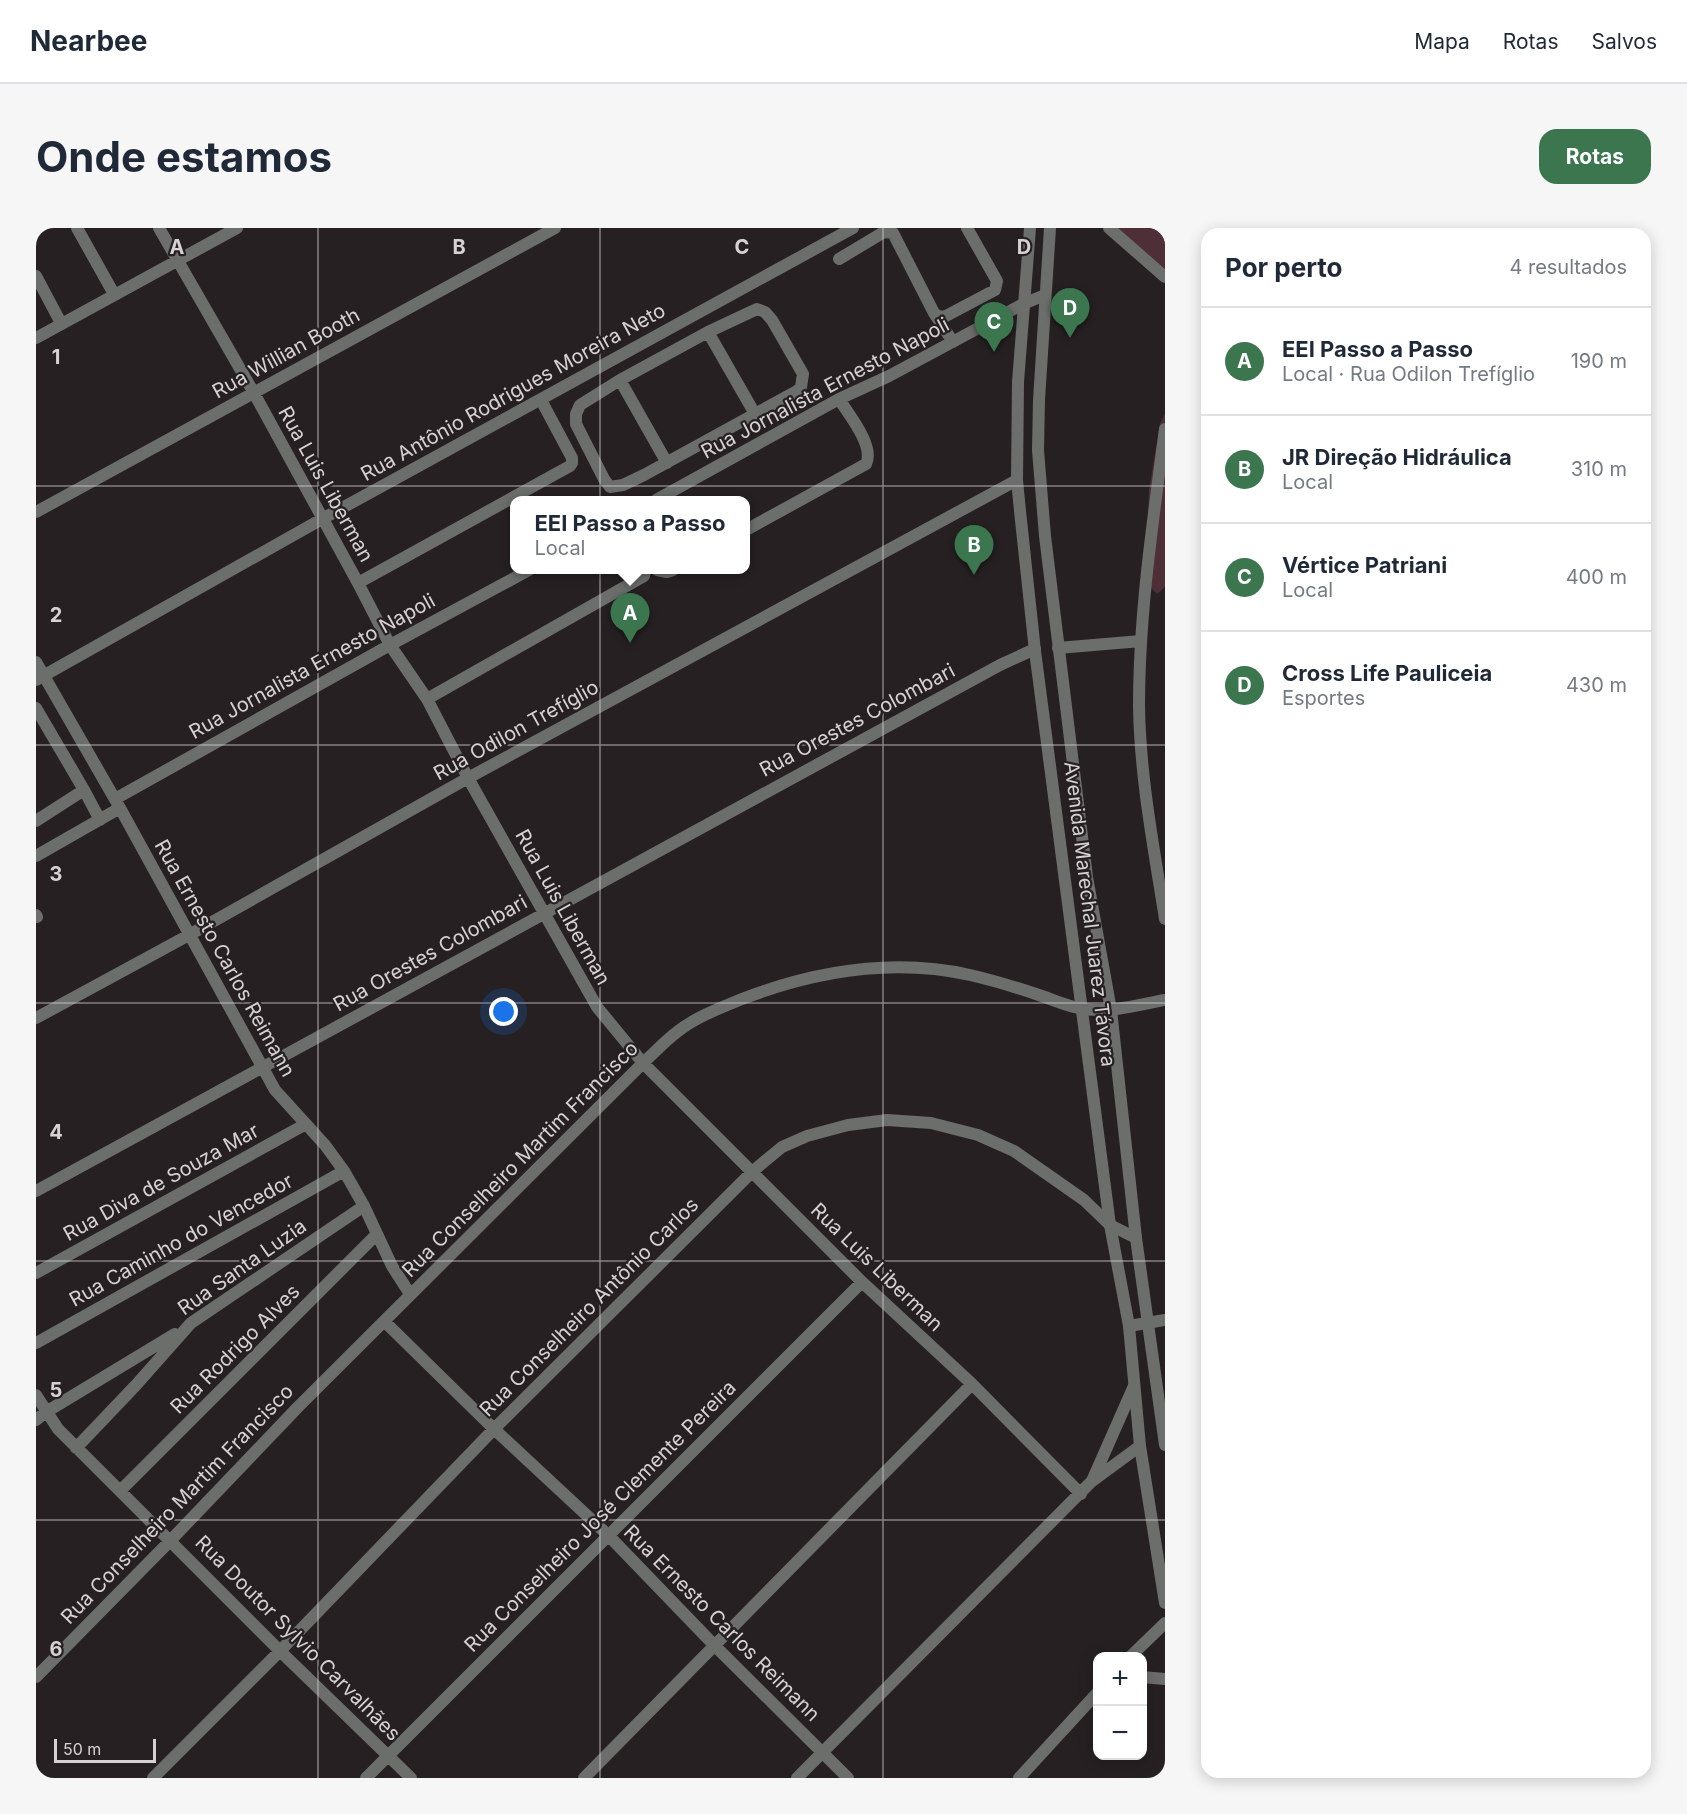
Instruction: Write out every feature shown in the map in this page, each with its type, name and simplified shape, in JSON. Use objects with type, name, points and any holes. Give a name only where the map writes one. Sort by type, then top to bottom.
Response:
[{"type":"street","points":[[77,228],[114,294]]},
{"type":"street","name":"Rua Luis Liberman","points":[[159,228],[254,393],[390,645],[428,699],[468,778],[597,1007],[643,1063],[862,1282],[972,1384],[1081,1494]]},
{"type":"street","points":[[36,338],[237,228]]},
{"type":"street","name":"Rua Willian Booth","points":[[36,513],[555,228]]},
{"type":"street","name":"Rua Antônio Rodrigues Moreira Neto","points":[[40,678],[322,519],[853,228]]},
{"type":"street","points":[[934,314],[944,317],[996,288],[997,281],[967,228]]},
{"type":"street","name":"Avenida Marechal Juarez Távora","points":[[1030,228],[1018,382],[1017,480],[1035,649],[1110,1225],[1129,1326],[1140,1446],[1165,1603]]},
{"type":"street","name":"Avenida Marechal Juarez Távora","points":[[1050,228],[1038,450],[1045,536],[1087,878],[1111,1010],[1136,1238],[1165,1445]]},
{"type":"street","points":[[1109,228],[1165,277]]},
{"type":"street","points":[[839,259],[884,232],[893,232],[934,314],[952,342]]},
{"type":"street","points":[[36,276],[62,323]]},
{"type":"street","name":"Rua Jornalista Ernesto Napoli","points":[[665,496],[839,399],[889,376],[1023,304],[1045,295]]},
{"type":"street","points":[[760,309],[772,320],[803,374],[801,387],[667,463],[623,485],[610,487],[576,424],[576,414],[580,405],[662,357],[708,332],[753,310],[760,309]]},
{"type":"street","points":[[708,332],[755,414]]},
{"type":"street","points":[[652,339],[662,357]]},
{"type":"street","points":[[620,381],[667,463]]},
{"type":"street","points":[[750,528],[866,464],[869,458],[868,450],[839,399]]},
{"type":"street","points":[[516,496],[572,463],[572,458],[541,400]]},
{"type":"street","points":[[1165,429],[1141,641],[1139,708],[1143,765],[1165,919]]},
{"type":"street","name":"Rua Odilon Trefíglio","points":[[36,1018],[468,778],[1017,480]]},
{"type":"street","points":[[358,583],[510,499]]},
{"type":"street","name":"Rua Jornalista Ernesto Napoli","points":[[36,856],[100,820],[117,804],[390,645],[522,574]]},
{"type":"street","points":[[428,699],[644,574]]},
{"type":"street","points":[[1058,648],[1141,641]]},
{"type":"street","name":"Rua Orestes Colombari","points":[[36,1191],[990,671],[1035,649]]},
{"type":"street","name":"Rua Ernesto Carlos Reimann","points":[[36,662],[40,678],[117,804],[275,1090],[325,1145],[344,1171],[364,1206],[392,1266],[410,1294]]},
{"type":"street","points":[[36,708],[100,820]]},
{"type":"street","points":[[36,821],[84,790]]},
{"type":"street","name":"Rua Conselheiro Martim Francisco","points":[[37,1673],[170,1541],[410,1294],[678,1031],[713,1011],[759,993],[805,979],[843,971],[883,967],[922,968],[970,975],[1083,1009],[1111,1010],[1165,1000]]},
{"type":"street","name":"Rua Conselheiro Antônio Carlos","points":[[153,1778],[280,1651],[494,1430],[753,1171],[782,1148],[807,1136],[848,1125],[887,1120],[931,1123],[978,1135],[1014,1151],[1084,1200],[1110,1225],[1136,1238]]},
{"type":"street","name":"Rua Diva de Souza Mar","points":[[36,1273],[306,1125]]},
{"type":"street","name":"Rua Caminho do Vencedor","points":[[36,1343],[344,1171]]},
{"type":"street","name":"Rua Santa Luzia","points":[[76,1448],[191,1323],[364,1206]]},
{"type":"street","name":"Rua Rodrigo Alves","points":[[120,1491],[377,1234]]},
{"type":"street","name":"Rua Conselheiro José Clemente Pereira","points":[[366,1778],[862,1282]]},
{"type":"street","points":[[1129,1326],[1165,1320]]},
{"type":"street","name":"Rua Ernesto Carlos Reimann","points":[[385,1322],[494,1430],[608,1535],[715,1646],[848,1778]]},
{"type":"street","points":[[41,1416],[191,1323]]},
{"type":"street","points":[[584,1778],[972,1384]]},
{"type":"street","points":[[1091,1482],[1134,1386]]},
{"type":"street","name":"Rua Doutor Sylvio Carvalhães","points":[[36,1395],[41,1416],[58,1429],[411,1778]]},
{"type":"street","points":[[797,1778],[1091,1482],[1140,1446]]},
{"type":"street","points":[[1135,1652],[1165,1623]]},
{"type":"street","points":[[1147,1677],[1165,1679]]},
{"type":"street","points":[[1019,1778],[1093,1697]]},
{"type":"shaded area","points":[[1117,228],[1165,228],[1165,269],[1163,267]]},
{"type":"shaded area","points":[[1165,414],[1165,587],[1157,594],[1143,579],[1151,534],[1148,514],[1149,490],[1160,423]]},
{"type":"place","name":"Cross Life Pauliceia","points":[[1070,338]]},
{"type":"place","name":"Vértice Patriani","points":[[994,352]]},
{"type":"place","name":"JR Direção Hidráulica","points":[[974,575]]},
{"type":"place","name":"EEI Passo a Passo","points":[[630,643]]}]
